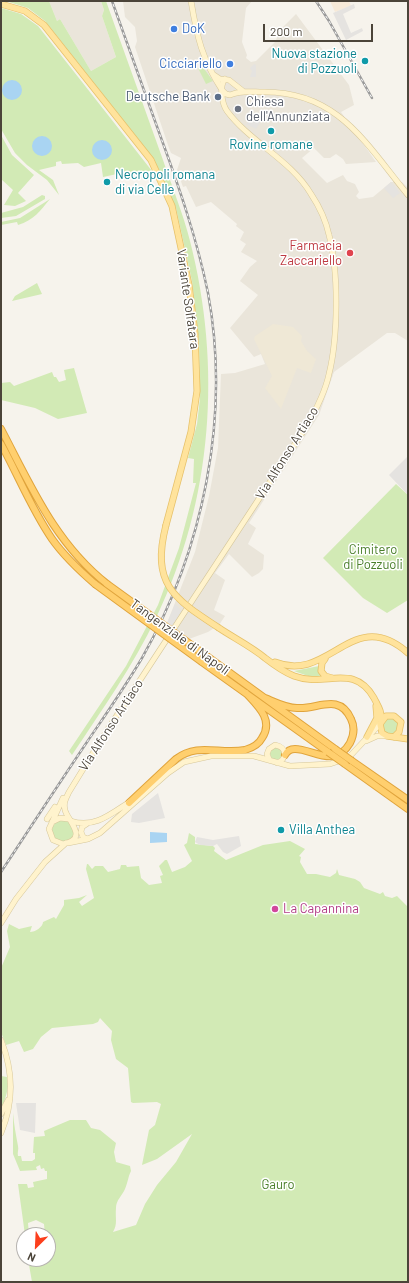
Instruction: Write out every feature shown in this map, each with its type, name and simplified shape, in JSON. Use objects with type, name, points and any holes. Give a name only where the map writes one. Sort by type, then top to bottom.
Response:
[{"type":"highway","name":"Tangenziale di Napoli","points":[[1,428],[44,512],[64,542],[78,559],[107,584],[408,800]]},
{"type":"highway","name":"Tangenziale di Napoli","points":[[1,444],[39,518],[52,539],[80,571],[95,584],[202,662],[408,809]]},
{"type":"highway","points":[[129,803],[176,759],[184,754],[204,749],[246,750],[260,742],[266,730],[265,718],[259,708],[246,693]]},
{"type":"highway","points":[[265,698],[299,709],[325,704],[335,705],[347,712],[353,723],[354,729],[352,740],[346,748],[339,753],[331,756],[320,756],[295,749],[289,750],[285,756]]},
{"type":"main road","points":[[191,1],[204,60],[226,94],[230,95],[243,92],[292,93],[315,100],[330,109],[352,128],[408,194]]},
{"type":"main road","name":"Variante Solfatara","points":[[1,4],[25,11],[44,25],[155,167],[172,206],[189,285],[195,334],[197,391],[191,432],[161,544],[161,560],[168,584],[184,605],[282,670],[300,678],[321,680],[350,678],[360,682],[367,687],[381,711],[382,733],[387,736]]},
{"type":"main road","points":[[211,73],[220,79],[225,79],[243,92]]},
{"type":"main road","points":[[225,79],[222,85],[225,107]]},
{"type":"main road","points":[[225,107],[234,90],[233,84]]},
{"type":"main road","name":"Via Alfonso Artiaco","points":[[72,788],[106,732],[306,427],[316,410],[329,374],[335,325],[335,280],[329,235],[322,216],[303,183],[225,107]]},
{"type":"main road","name":"Variante Solfatara","points":[[266,658],[285,666],[299,667],[311,664],[328,656],[346,643],[364,638],[389,641],[408,653]]},
{"type":"main road","points":[[328,656],[322,663],[321,671],[325,676],[337,678]]},
{"type":"main road","points":[[367,737],[377,718],[376,702]]},
{"type":"main road","points":[[53,840],[58,843],[67,843],[88,839],[103,830],[173,768],[188,760],[211,756],[254,756],[294,766],[327,765],[348,757],[362,744],[386,716],[392,715],[399,720],[401,729],[394,736]]},
{"type":"main road","points":[[362,744],[374,737],[394,736],[408,739]]},
{"type":"main road","points":[[254,756],[273,746],[281,746],[284,750],[285,756],[294,766]]},
{"type":"main road","points":[[269,749],[267,754],[269,759]]},
{"type":"main road","points":[[277,762],[285,756]]},
{"type":"main road","points":[[50,856],[54,847],[53,840],[49,833],[50,821],[63,798],[72,788]]},
{"type":"main road","points":[[1,923],[16,899],[50,856],[73,838],[76,833],[75,826],[70,820],[64,805],[72,788]]},
{"type":"main road","points":[[50,821],[60,818],[88,823],[97,821],[113,814],[144,794]]},
{"type":"main road","points":[[97,821],[103,825],[103,830]]},
{"type":"main road","points":[[88,823],[81,830],[83,837],[88,839]]},
{"type":"main road","points":[[1,1040],[10,1064],[10,1095],[1,1133]]},
{"type":"main road","points":[[1,1114],[10,1095]]},
{"type":"shaded area","points":[[49,1],[101,1],[104,10],[102,16],[116,57],[91,71],[60,19],[57,21]]},
{"type":"shaded area","points":[[123,1],[252,1],[246,8],[242,42],[247,55],[246,58],[251,62],[256,61],[275,42],[281,29],[296,14],[349,85],[354,105],[341,112],[376,162],[346,164],[343,159],[336,154],[330,158],[324,158],[314,148],[302,158],[327,183],[343,175],[347,181],[355,184],[359,192],[356,196],[359,199],[373,197],[391,182],[402,182],[408,188],[408,341],[395,333],[387,333],[334,372],[319,415],[249,523],[256,528],[248,544],[264,555],[263,569],[252,577],[229,554],[215,573],[225,580],[214,610],[225,616],[219,625],[208,632],[189,639],[167,623],[195,552],[209,496],[218,448],[221,374],[235,373],[265,364],[261,354],[254,357],[230,328],[258,295],[240,281],[250,267],[257,261],[241,252],[246,244],[240,240],[244,232],[236,226],[237,224],[211,202],[196,207],[186,186],[183,187],[177,170],[181,158],[171,153],[169,148],[135,47],[137,41],[135,27],[125,17]]},
{"type":"shaded area","points":[[330,1],[349,1],[351,6],[335,12]]},
{"type":"shaded area","points":[[354,4],[355,8],[343,14],[351,33],[362,28],[363,31],[346,40],[333,13]]},
{"type":"shaded area","points":[[254,64],[256,65],[256,77],[250,77],[252,71],[250,68]]},
{"type":"shaded area","points":[[255,117],[261,121],[256,129],[246,124]]},
{"type":"shaded area","points":[[391,182],[400,193],[393,198],[384,188]]},
{"type":"shaded area","points":[[273,324],[293,327],[302,336],[301,341],[307,351],[316,359],[311,373],[297,368],[281,409],[265,388],[272,376],[254,339],[255,336]]},
{"type":"shaded area","points":[[408,456],[408,495],[389,475]]},
{"type":"shaded area","points":[[175,604],[182,611],[173,627],[167,623]]},
{"type":"shaded area","points":[[158,793],[165,818],[139,823],[131,822],[132,814]]},
{"type":"shaded area","points":[[239,836],[241,846],[227,854],[223,852],[217,844],[213,846],[200,845],[195,842],[197,837],[213,840]]},
{"type":"shaded area","points":[[16,1103],[36,1103],[35,1133],[20,1130]]},
{"type":"green space","points":[[6,1],[49,1],[57,21],[60,19],[91,71],[116,57],[102,16],[104,10],[101,1],[106,1],[177,200],[190,241],[200,288],[206,336],[208,384],[206,432],[200,480],[190,527],[175,573],[147,636],[117,688],[72,755],[69,751],[126,666],[158,605],[179,548],[196,483],[193,483],[194,459],[188,458],[197,424],[200,398],[199,343],[192,281],[176,208],[154,159],[45,21],[28,8]]},
{"type":"green space","points":[[1,8],[21,14],[38,26],[152,171],[117,174],[103,177],[101,163],[84,167],[78,163],[62,164],[61,161],[56,162],[56,166],[39,170],[53,180],[59,195],[47,180],[27,165],[15,153],[1,129]]},
{"type":"green space","points":[[202,66],[213,81],[206,84],[198,68]]},
{"type":"green space","points":[[1,135],[12,155],[34,175],[18,193],[26,201],[15,206],[4,205],[13,190],[1,179]]},
{"type":"green space","points":[[42,195],[45,196],[45,199],[16,216],[1,218],[1,213],[23,207]]},
{"type":"green space","points":[[50,199],[36,215],[28,221],[18,225],[17,222],[1,225],[1,222],[20,218]]},
{"type":"green space","points":[[37,283],[42,294],[12,301],[15,296]]},
{"type":"green space","points":[[74,368],[87,413],[58,419],[35,408],[1,400],[1,383],[10,382],[14,386],[52,372],[54,377],[56,377],[59,382],[66,380],[64,370]]},
{"type":"green space","name":"Cimitero di Pozzuoli","points":[[396,484],[408,495],[408,600],[387,613],[363,598],[323,558]]},
{"type":"green space","points":[[319,666],[322,677],[308,676],[294,671]]},
{"type":"green space","points":[[391,718],[398,723],[399,726],[394,733],[391,734],[384,729],[383,726],[388,719]]},
{"type":"green space","points":[[274,748],[278,748],[282,754],[278,760],[274,760],[270,756],[270,752]]},
{"type":"green space","points":[[63,820],[71,823],[74,831],[71,839],[63,842],[55,839],[52,831],[55,823]]},
{"type":"green space","name":"Gauro","points":[[189,833],[195,837],[195,844],[213,846],[215,848],[214,851],[226,860],[263,845],[290,841],[305,849],[299,856],[301,857],[300,862],[307,874],[330,877],[336,873],[337,869],[339,875],[355,879],[360,882],[364,888],[380,894],[383,892],[385,896],[392,898],[397,896],[408,907],[408,1282],[32,1282],[29,1267],[56,1267],[56,1227],[44,1227],[44,1224],[36,1220],[28,1223],[28,1227],[24,1227],[18,1184],[27,1184],[28,1188],[34,1187],[33,1182],[47,1179],[47,1171],[45,1171],[44,1168],[41,1169],[40,1165],[36,1167],[37,1170],[20,1171],[13,1154],[13,1113],[18,1156],[21,1156],[22,1161],[32,1161],[35,1159],[35,1153],[33,1153],[34,1137],[45,1136],[44,1131],[70,1120],[86,1120],[91,1128],[100,1130],[116,1143],[114,1152],[116,1162],[130,1166],[131,1171],[125,1189],[116,1205],[116,1224],[113,1232],[136,1225],[145,1204],[157,1185],[176,1162],[192,1134],[157,1159],[142,1165],[149,1130],[155,1125],[161,1104],[157,1102],[131,1102],[128,1068],[116,1059],[111,1040],[112,1031],[100,1018],[98,1022],[93,1024],[52,1028],[41,1037],[33,1049],[24,1052],[19,1041],[6,1045],[1,1032],[1,968],[10,947],[7,931],[9,924],[19,929],[32,926],[30,932],[34,931],[43,924],[43,922],[54,917],[56,919],[64,905],[64,900],[79,898],[87,895],[79,902],[82,906],[94,898],[86,869],[87,864],[92,869],[95,866],[103,866],[108,872],[120,869],[121,865],[126,865],[127,867],[139,866],[141,878],[149,885],[162,883],[160,876],[163,875],[159,866],[165,860],[167,860],[172,872],[185,867],[192,861],[184,845],[187,843]]},
{"type":"green space","points":[[1,1076],[7,1077],[8,1085],[1,1110]]},
{"type":"water","points":[[12,80],[19,83],[22,90],[19,97],[12,100],[5,97],[2,90],[5,83]]},
{"type":"water","points":[[42,136],[49,139],[52,146],[49,153],[42,156],[35,153],[32,146],[35,139]]},
{"type":"water","points":[[102,140],[109,143],[112,150],[109,157],[102,160],[95,157],[92,150],[95,143]]},
{"type":"water","points":[[150,832],[167,833],[167,842],[150,843]]},
{"type":"railway","points":[[1,872],[129,679],[142,658],[163,616],[181,573],[196,528],[206,482],[213,435],[216,387],[214,340],[204,273],[181,194],[112,1]]},
{"type":"railway","points":[[316,1],[329,21],[372,98]]},
{"type":"place","name":"DoK","points":[[174,29]]},
{"type":"place","name":"Nuova stazione di Pozzuoli","points":[[365,61]]},
{"type":"place","name":"Cicciariello","points":[[230,64]]},
{"type":"place","name":"Deutsche Bank","points":[[218,97]]},
{"type":"place","name":"Chiesa dell'Annunziata","points":[[238,109]]},
{"type":"place","name":"Rovine romane","points":[[271,131]]},
{"type":"place","name":"Necropoli romana di via Celle","points":[[107,182]]},
{"type":"place","name":"Farmacia Zaccariello","points":[[350,253]]},
{"type":"place","name":"Villa Anthea","points":[[281,830]]},
{"type":"place","name":"La Capannina","points":[[275,909]]}]
